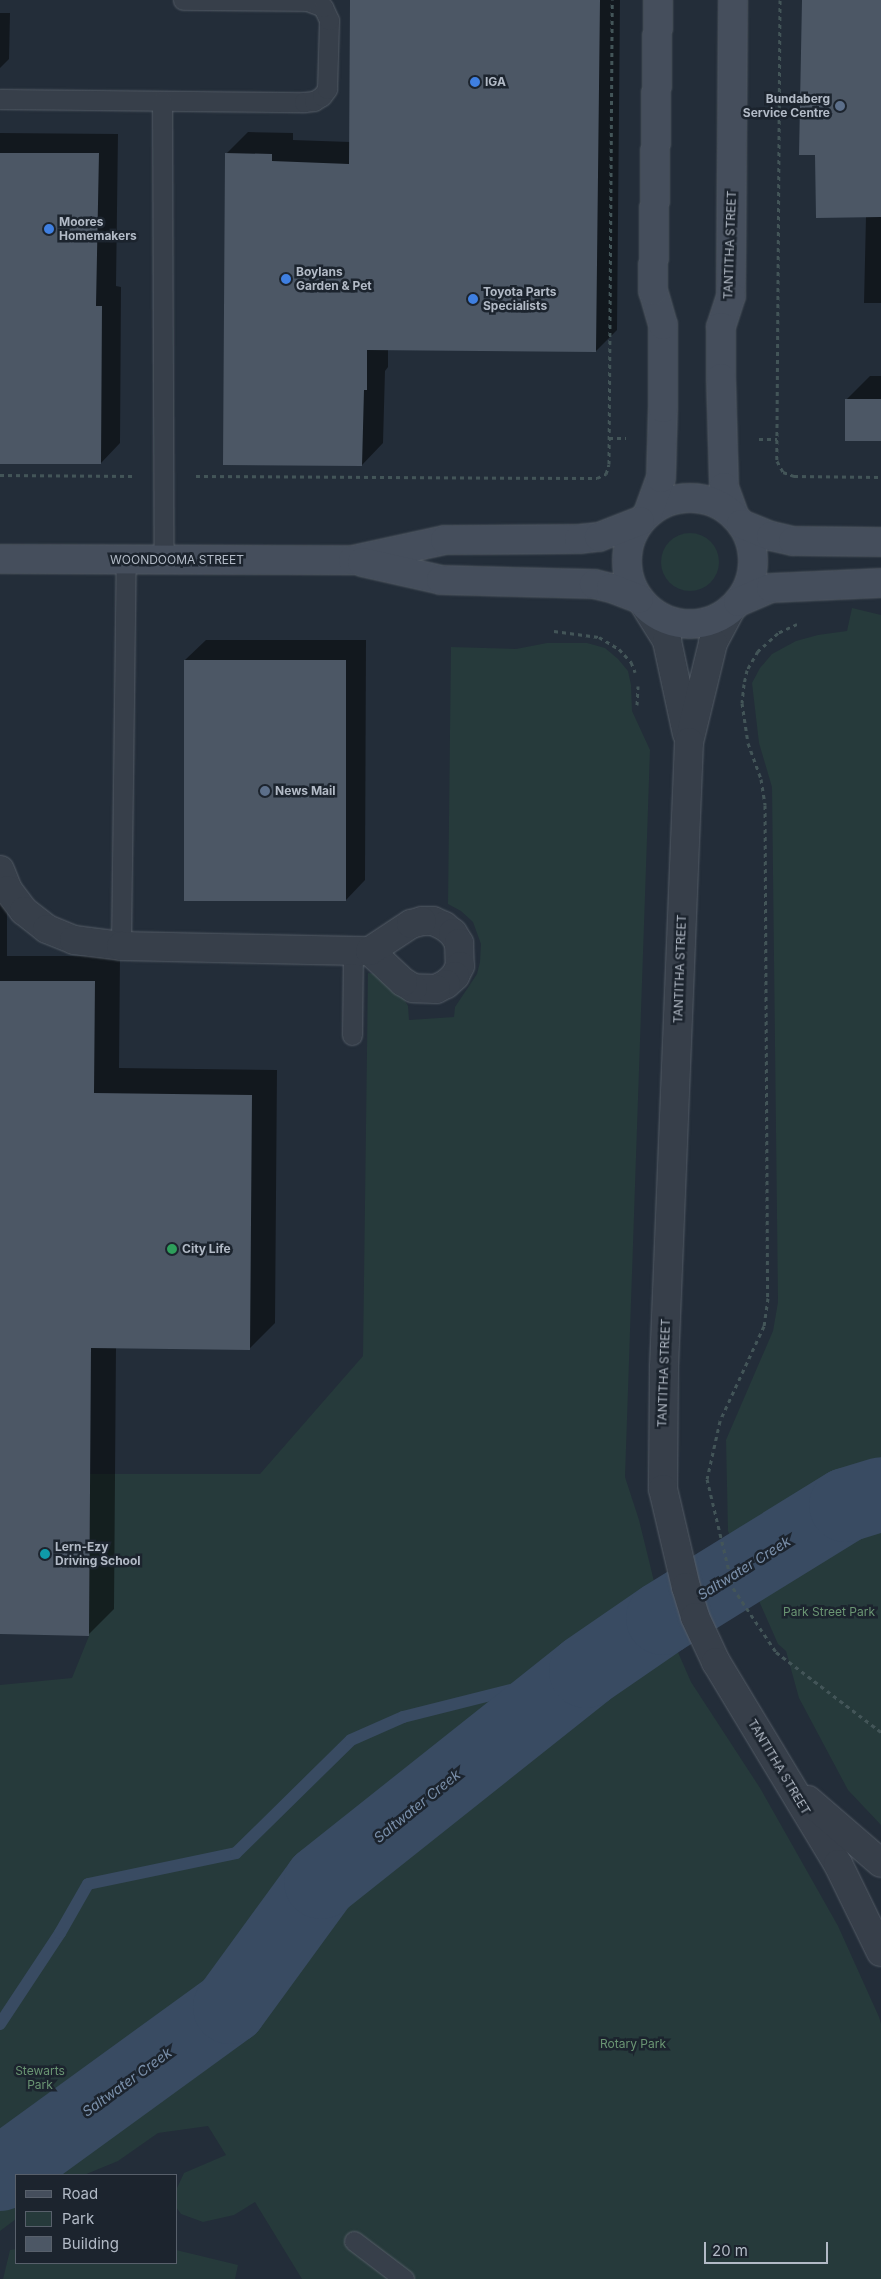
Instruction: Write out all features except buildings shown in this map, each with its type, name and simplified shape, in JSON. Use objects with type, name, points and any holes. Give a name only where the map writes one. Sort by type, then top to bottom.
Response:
[{"type":"street","points":[[658,0],[653,291],[664,325],[661,478],[644,517],[631,535],[626,552],[626,569],[630,585],[643,603],[661,618],[679,624],[698,624],[716,619],[735,606],[771,588],[881,583]]},
{"type":"street","name":"TANTITHA STREET","points":[[733,0],[731,296],[721,327],[721,352],[724,488],[738,520]]},
{"type":"street","points":[[644,517],[664,503],[683,498],[702,498],[720,506],[738,520],[771,536],[793,541],[881,542]]},
{"type":"street","name":"WOONDOOMA STREET","points":[[0,559],[353,560],[445,540],[579,539],[599,537],[644,517]]},
{"type":"street","points":[[735,606],[747,589],[752,573],[753,556],[749,540],[738,520]]},
{"type":"street","name":"WOONDOOMA STREET","points":[[353,560],[441,580],[594,584],[611,588],[643,603]]},
{"type":"street","name":"TANTITHA STREET","points":[[643,603],[667,641],[689,742]]},
{"type":"street","name":"TANTITHA STREET","points":[[735,606],[713,643],[689,742],[664,1368],[663,1489],[676,1549],[696,1617],[716,1662],[838,1864],[881,1952]]},
{"type":"street","points":[[0,870],[8,890],[24,911],[47,929],[74,940],[121,946],[361,950]]},
{"type":"street","points":[[788,1783],[881,1863]]},
{"type":"lane","points":[[0,99],[304,102],[314,101],[322,96],[327,89],[329,80],[329,20],[323,7],[310,1],[183,0]]},
{"type":"lane","points":[[162,101],[164,560]]},
{"type":"lane","points":[[121,946],[126,559]]},
{"type":"lane","points":[[352,1035],[361,950]]},
{"type":"lane","points":[[354,2241],[404,2279]]},
{"type":"path","points":[[0,475],[596,478],[606,474],[609,464],[612,0]]},
{"type":"path","points":[[780,0],[777,460],[783,472],[794,476],[881,477]]},
{"type":"path","points":[[798,623],[778,633],[758,651],[747,670],[742,703],[748,743],[761,779],[765,805],[768,1298],[764,1326],[720,1421],[707,1479],[733,1588],[776,1652],[881,1732]]},
{"type":"path","points":[[554,631],[599,637],[619,649],[631,662],[636,676]]},
{"type":"path","points":[[637,705],[638,682]]},
{"type":"green space","points":[[684,533],[696,533],[711,541],[719,556],[719,568],[711,583],[696,591],[684,591],[669,583],[661,568],[661,556],[669,541]]},
{"type":"green space","name":"Park Street Park","points":[[852,608],[881,615],[881,1825],[848,1790],[799,1698],[786,1651],[778,1644],[728,1531],[726,1440],[773,1331],[778,1302],[772,787],[759,743],[752,683],[760,668],[772,654],[796,641],[818,635],[847,631]]},
{"type":"green space","points":[[547,643],[587,643],[605,648],[628,671],[631,685],[632,711],[650,750],[625,1477],[639,1520],[663,1618],[691,1682],[760,1788],[838,1926],[879,2017],[881,2024],[881,2279],[302,2279],[255,2202],[234,2215],[203,2222],[181,2214],[178,2210],[178,2186],[184,2173],[226,2155],[208,2126],[158,2133],[118,2161],[86,2174],[42,2174],[85,2149],[131,2107],[106,2081],[0,2151],[0,1685],[72,1678],[89,1636],[90,1474],[260,1474],[363,1356],[368,973],[375,974],[401,994],[408,1006],[409,1020],[454,1017],[455,1007],[477,974],[481,944],[473,922],[461,911],[448,904],[451,647],[516,649]]},
{"type":"green space","points":[[15,2190],[15,2220],[0,2231],[0,2198]]},
{"type":"green space","points":[[15,2249],[15,2264],[178,2264],[178,2250],[238,2265],[235,2279],[3,2279],[10,2250]]},
{"type":"waterway","name":"Saltwater Creek","points":[[0,2174],[230,2007],[321,1882],[586,1671],[663,1618],[846,1505],[881,1494]]},
{"type":"waterway","points":[[0,2024],[60,1933],[88,1884],[236,1853],[351,1740],[403,1717],[586,1671]]},
{"type":"place","name":"IGA","points":[[475,82]]},
{"type":"place","name":"Bundaberg Service Centre","points":[[840,106]]},
{"type":"place","name":"Moores Homemakers","points":[[49,229]]},
{"type":"place","name":"Boylans Garden & Pet","points":[[286,279]]},
{"type":"place","name":"Toyota Parts Specialists","points":[[473,299]]},
{"type":"place","name":"News Mail","points":[[265,791]]},
{"type":"place","name":"City Life","points":[[172,1249]]},
{"type":"place","name":"Lern-Ezy Driving School","points":[[45,1554]]},
{"type":"park label","name":"Rotary Park","points":[[633,2044]]},
{"type":"park label","name":"Stewarts Park","points":[[40,2078]]}]
